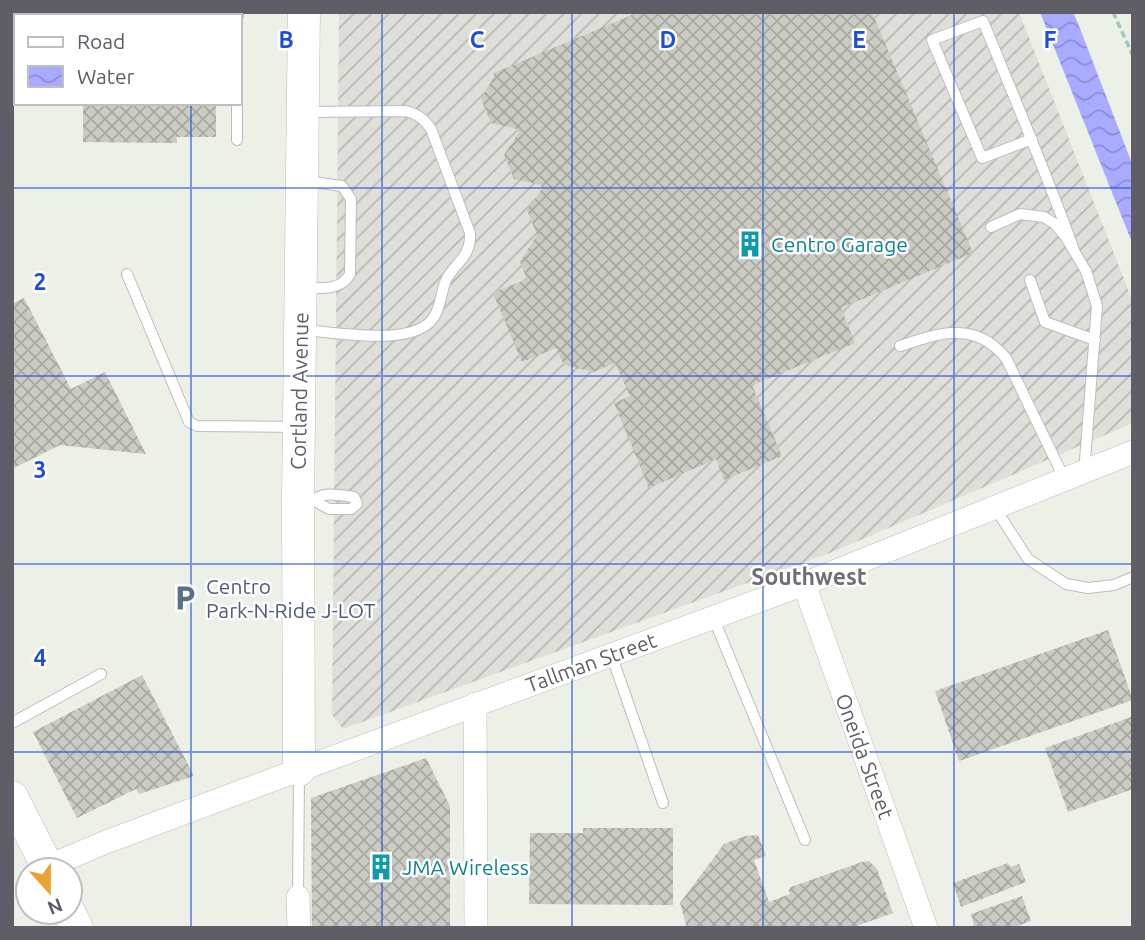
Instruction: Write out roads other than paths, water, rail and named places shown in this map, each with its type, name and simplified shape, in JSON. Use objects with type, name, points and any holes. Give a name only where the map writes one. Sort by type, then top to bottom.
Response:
[{"type":"street","name":"Cortland Avenue","points":[[299,769],[307,501],[299,427],[304,12]]},
{"type":"street","name":"Tallman Street","points":[[75,856],[299,769],[804,584],[1133,452]]},
{"type":"street","name":"Oneida Street","points":[[804,584],[926,928]]},
{"type":"street","points":[[475,704],[476,928]]},
{"type":"street","points":[[15,810],[41,856]]},
{"type":"street","points":[[298,897],[299,928]]},
{"type":"lane","points":[[1032,139],[982,158],[932,40],[983,21],[1032,139],[1074,250]]},
{"type":"lane","points":[[237,105],[237,140]]},
{"type":"lane","points":[[300,329],[393,336],[423,327],[433,319],[446,280],[466,256],[470,245],[470,233],[425,120],[405,111],[303,112]]},
{"type":"lane","points":[[301,288],[338,286],[350,274],[351,199],[342,186],[302,180]]},
{"type":"lane","points":[[991,227],[1020,214],[1044,217],[1055,224],[1086,271],[1097,306],[1095,340],[1074,476]]},
{"type":"lane","points":[[127,275],[189,422],[197,426],[299,427]]},
{"type":"lane","points":[[1030,280],[1045,322],[1095,340]]},
{"type":"lane","points":[[900,346],[937,333],[960,332],[986,340],[998,348],[1074,476]]},
{"type":"lane","points":[[307,501],[329,509],[351,509],[360,504]]},
{"type":"lane","points":[[995,508],[1028,559],[1066,584],[1088,589],[1114,585],[1133,577]]},
{"type":"lane","points":[[713,617],[805,840]]},
{"type":"lane","points":[[611,654],[663,803]]},
{"type":"lane","points":[[12,723],[102,674]]},
{"type":"lane","points":[[298,897],[299,769]]},
{"type":"water","points":[[1040,12],[1073,12],[1079,26],[1133,166],[1133,245]]},
{"type":"place","name":"Centro Garage","points":[[750,244]]},
{"type":"place","name":"Centro Park-N-Ride J-LOT","points":[[185,598]]},
{"type":"place","name":"JMA Wireless","points":[[381,867]]},
{"type":"district","name":"Southwest","points":[[809,576]]}]
